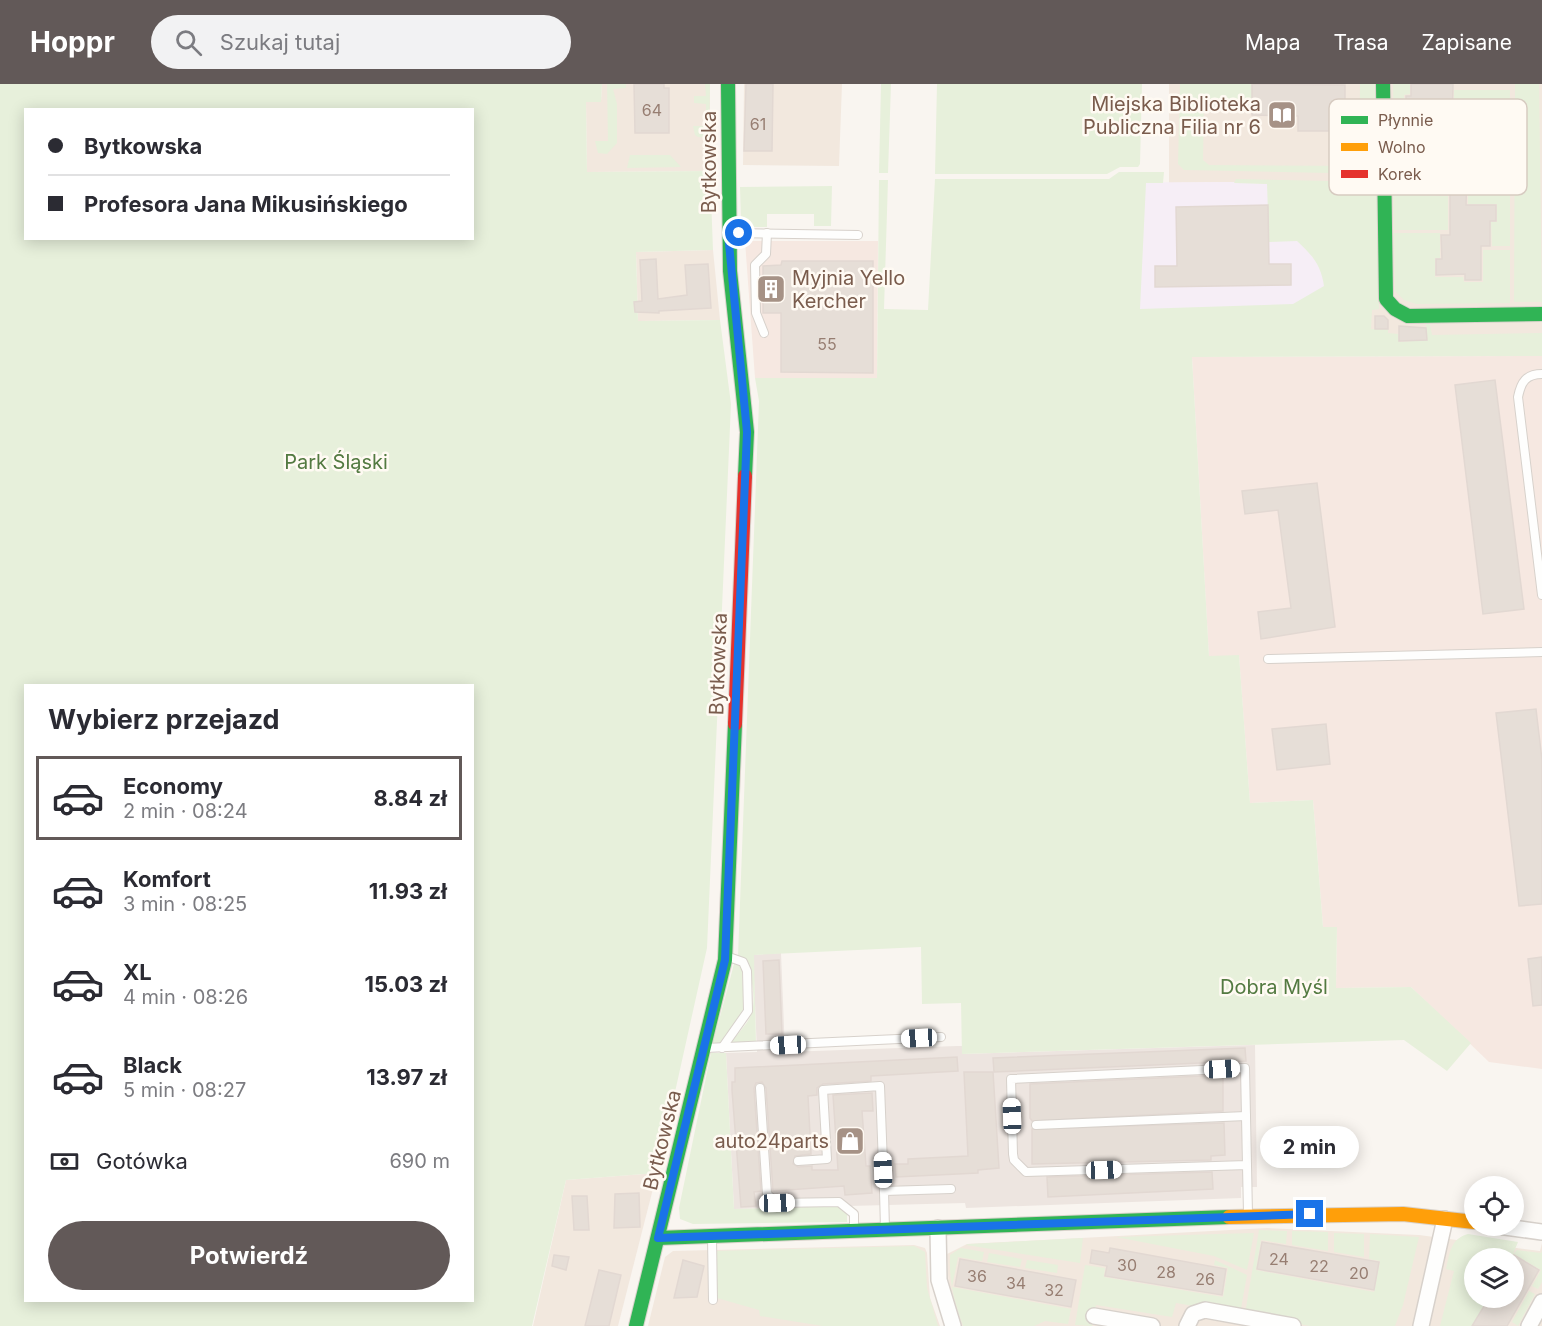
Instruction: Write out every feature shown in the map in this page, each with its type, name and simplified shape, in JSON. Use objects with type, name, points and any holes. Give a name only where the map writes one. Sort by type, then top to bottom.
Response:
[{"type":"street","name":"Bytkowska","points":[[636,1326],[725,955],[747,432],[728,233],[728,84]]},
{"type":"street","points":[[1383,84],[1383,99]]},
{"type":"street","points":[[1385,195],[1386,299],[1395,309],[1408,316],[1542,314]]},
{"type":"street","points":[[658,1238],[1248,1216],[1403,1214],[1464,1221]]},
{"type":"street","points":[[1421,1326],[1445,1219]]},
{"type":"street","points":[[938,1228],[939,1280],[953,1326]]},
{"type":"street","points":[[1524,1230],[1542,1232]]},
{"type":"street","points":[[1529,1326],[1542,1302]]},
{"type":"street","points":[[1187,1326],[1193,1314],[1205,1310],[1293,1326]]},
{"type":"street","points":[[1094,1316],[1152,1326]]},
{"type":"lane","points":[[728,233],[858,235]]},
{"type":"lane","points":[[764,333],[756,313],[755,265],[766,254],[767,233]]},
{"type":"lane","points":[[1542,374],[1527,377],[1521,384],[1518,397],[1542,595]]},
{"type":"lane","points":[[1268,659],[1542,652]]},
{"type":"lane","points":[[722,1048],[748,1011],[747,971],[743,962],[725,955]]},
{"type":"lane","points":[[704,1048],[941,1037]]},
{"type":"lane","points":[[1247,1165],[1026,1172],[1014,1160],[1013,1154],[1011,1079],[1245,1068],[1247,1165],[1248,1216]]},
{"type":"lane","points":[[798,1161],[827,1159],[823,1090],[880,1086],[885,1230]]},
{"type":"lane","points":[[760,1088],[767,1194],[777,1203],[839,1202],[854,1214],[855,1232]]},
{"type":"lane","points":[[1036,1125],[1246,1116]]},
{"type":"lane","points":[[884,1191],[951,1189]]},
{"type":"lane","points":[[712,1236],[713,1300]]},
{"type":"shaded area","points":[[602,84],[710,84],[710,171],[587,172],[586,102],[601,101]]},
{"type":"shaded area","points":[[744,84],[842,84],[839,166],[743,165]]},
{"type":"shaded area","points":[[1169,84],[1542,84],[1542,356],[1344,356],[1342,195],[1527,195],[1527,99],[1329,99],[1329,187],[1231,182],[1169,183]]},
{"type":"shaded area","points":[[1231,182],[1329,187],[1329,195],[1342,195],[1344,323],[1006,327],[1006,183]]},
{"type":"shaded area","points":[[745,241],[878,241],[877,378],[755,378]]},
{"type":"shaded area","points":[[713,250],[720,320],[638,321],[636,252]]},
{"type":"shaded area","points":[[1542,356],[1542,1069],[1489,1062],[1411,987],[1336,988],[1337,927],[1323,927],[1313,800],[1250,803],[1239,656],[1209,657],[1192,357]]},
{"type":"shaded area","points":[[781,953],[785,1052],[962,1046],[963,1054],[1255,1045],[1257,1187],[1241,1187],[1241,1198],[966,1208],[965,1203],[734,1209],[726,1053],[757,1052],[753,955]]},
{"type":"shaded area","points":[[657,1173],[618,1326],[533,1326],[566,1180]]},
{"type":"shaded area","points":[[1267,1228],[1419,1235],[1517,1248],[1464,1248],[1464,1308],[1524,1308],[1524,1249],[1540,1251],[1542,1243],[1542,1326],[962,1326],[949,1294],[947,1254],[967,1244]]},
{"type":"shaded area","points":[[914,1245],[925,1248],[927,1253],[930,1298],[940,1326],[648,1326],[665,1257],[673,1251]]},
{"type":"green space","name":"Park Śląski","points":[[0,84],[602,84],[601,102],[586,102],[587,172],[710,171],[713,250],[636,252],[638,321],[720,320],[731,404],[707,948],[657,1173],[566,1180],[532,1326],[0,1326]]},
{"type":"green space","points":[[607,84],[626,84],[626,88],[613,89],[617,104],[617,143],[607,154],[598,153],[595,141],[608,141]]},
{"type":"green space","points":[[705,84],[710,84],[709,138],[695,135],[693,126],[706,126],[706,104],[694,103],[694,96],[706,96]]},
{"type":"green space","points":[[881,84],[891,84],[888,173],[879,173]]},
{"type":"green space","points":[[937,84],[1142,84],[1140,164],[1138,167],[1120,167],[1107,174],[935,174]]},
{"type":"green space","points":[[1180,84],[1252,84],[1252,102],[1204,101],[1203,160],[1209,165],[1329,166],[1329,173],[1184,170],[1178,164]]},
{"type":"green space","points":[[1360,84],[1377,84],[1377,99],[1360,99]]},
{"type":"green space","points":[[1393,84],[1410,84],[1410,94],[1404,95],[1404,99],[1393,99]]},
{"type":"green space","points":[[1515,84],[1539,84],[1542,302],[1514,302],[1514,195],[1527,195],[1527,99],[1515,99]]},
{"type":"green space","points":[[1454,90],[1510,90],[1510,99],[1454,99]]},
{"type":"green space","points":[[630,155],[670,155],[681,167],[627,168]]},
{"type":"green space","name":"Dobra Myśl","points":[[1119,172],[1164,172],[1163,183],[1146,183],[1140,309],[1293,304],[1324,286],[1321,272],[1315,261],[1297,241],[1269,242],[1267,184],[1234,183],[1236,179],[1329,181],[1329,195],[1377,195],[1379,309],[1372,310],[1371,329],[1388,329],[1388,333],[1398,334],[1399,342],[1427,340],[1426,322],[1430,325],[1432,335],[1542,333],[1542,356],[1192,357],[1209,656],[1239,655],[1250,803],[1313,800],[1323,927],[1337,927],[1336,988],[1411,987],[1471,1043],[1447,1071],[1404,1040],[962,1054],[961,1003],[922,1004],[921,947],[754,955],[756,1043],[730,1044],[745,1025],[753,1006],[750,973],[738,956],[759,401],[755,378],[877,378],[879,180],[888,180],[884,309],[928,310],[935,179],[1109,179]]},
{"type":"green space","points":[[832,186],[831,226],[814,226],[814,214],[767,214],[767,227],[752,227],[741,221],[740,187]]},
{"type":"green space","points":[[1394,195],[1448,196],[1448,230],[1394,230]]},
{"type":"green space","points":[[1468,195],[1510,195],[1510,246],[1492,246],[1491,222],[1497,222],[1497,204],[1468,204]]},
{"type":"green space","points":[[1394,233],[1440,233],[1440,258],[1435,258],[1435,277],[1463,277],[1464,282],[1483,282],[1483,250],[1510,250],[1510,303],[1416,304],[1404,300],[1395,291]]},
{"type":"green space","points":[[734,964],[739,965],[742,970],[744,1009],[720,1043],[713,1043]]},
{"type":"green space","points":[[711,1053],[726,1053],[734,1209],[842,1206],[847,1213],[847,1222],[693,1224],[680,1219],[679,1208]]},
{"type":"green space","points":[[1259,1230],[1287,1231],[1286,1244],[1261,1240],[1256,1270],[1374,1292],[1380,1261],[1369,1259],[1370,1234],[1419,1237],[1403,1305],[1395,1326],[1310,1326],[1245,1314]]},
{"type":"green space","points":[[1292,1231],[1328,1232],[1328,1251],[1292,1245]]},
{"type":"green space","points":[[1254,1233],[1247,1270],[1214,1256],[1116,1237]]},
{"type":"green space","points":[[1334,1233],[1364,1234],[1364,1257],[1334,1252]]},
{"type":"green space","points":[[1462,1236],[1480,1236],[1518,1242],[1516,1248],[1464,1248],[1464,1308],[1483,1308],[1472,1326],[1440,1326],[1454,1271],[1446,1269],[1450,1252],[1454,1243]]},
{"type":"green space","points":[[1083,1238],[1080,1263],[966,1245],[968,1244]]},
{"type":"green space","points":[[914,1246],[925,1252],[927,1288],[938,1326],[823,1326],[760,1316],[759,1310],[717,1298],[715,1251]]},
{"type":"green space","points":[[961,1248],[984,1252],[982,1261],[958,1257],[952,1287],[950,1255]]},
{"type":"green space","points":[[1524,1251],[1541,1253],[1542,1251],[1542,1282],[1538,1289],[1532,1286],[1541,1270],[1524,1260]]},
{"type":"green space","points":[[989,1253],[1022,1259],[1020,1267],[987,1262]]},
{"type":"green space","points":[[1027,1260],[1058,1265],[1057,1273],[1025,1268]]},
{"type":"green space","points":[[1215,1260],[1247,1275],[1240,1314],[1176,1303],[1172,1317],[1096,1305],[1092,1326],[1075,1325],[1085,1265],[1105,1268],[1104,1277],[1223,1297],[1228,1268],[1214,1265]]},
{"type":"green space","points":[[952,1287],[1071,1309],[1068,1324],[1045,1321],[1034,1326],[963,1326]]},
{"type":"green space","points":[[1529,1291],[1535,1294],[1518,1326],[1512,1322],[1520,1308],[1524,1308],[1524,1300]]},
{"type":"building","points":[[634,84],[664,84],[664,88],[669,88],[669,133],[635,133]]},
{"type":"building","points":[[746,84],[773,84],[772,151],[744,151]]},
{"type":"building","points":[[1252,84],[1345,85],[1345,99],[1329,99],[1329,131],[1298,131],[1298,116],[1252,115]]},
{"type":"building","points":[[1411,84],[1453,84],[1453,99],[1406,99],[1406,96],[1411,96]]},
{"type":"building","points":[[1450,195],[1466,195],[1466,205],[1496,205],[1496,221],[1490,221],[1490,246],[1481,246],[1481,280],[1465,280],[1465,274],[1436,275],[1436,259],[1442,259],[1441,235],[1450,235]]},
{"type":"building","points":[[1268,205],[1269,264],[1291,264],[1291,285],[1155,287],[1155,266],[1177,266],[1176,207]]},
{"type":"building","points":[[656,259],[658,299],[687,295],[685,265],[708,264],[711,308],[659,311],[659,313],[635,312],[634,302],[642,301],[640,260]]},
{"type":"building","points":[[782,261],[873,261],[873,373],[781,372],[781,313],[763,313],[763,266],[781,265]]},
{"type":"building","points":[[1375,316],[1384,316],[1388,320],[1388,329],[1375,329]]},
{"type":"building","points":[[1399,326],[1426,328],[1427,340],[1399,341]]},
{"type":"building","points":[[1495,380],[1524,609],[1483,614],[1455,385]]},
{"type":"building","points":[[1317,483],[1335,627],[1261,639],[1258,612],[1291,608],[1278,510],[1245,514],[1242,491]]},
{"type":"building","points":[[1536,709],[1542,760],[1542,904],[1519,906],[1496,713]]},
{"type":"building","points":[[1326,724],[1330,764],[1277,770],[1272,729]]},
{"type":"building","points":[[1542,957],[1542,1005],[1533,1006],[1528,959]]},
{"type":"building","points":[[779,960],[782,1034],[766,1034],[763,961]]},
{"type":"building","points":[[1245,1048],[1246,1061],[994,1072],[993,1058]]},
{"type":"building","points":[[957,1057],[958,1071],[871,1076],[871,1081],[823,1084],[817,1088],[817,1095],[808,1096],[811,1154],[795,1156],[793,1164],[798,1167],[812,1166],[812,1170],[838,1170],[833,1095],[872,1093],[873,1111],[862,1111],[866,1166],[870,1166],[872,1193],[845,1195],[844,1186],[773,1191],[766,1088],[762,1082],[756,1083],[754,1088],[761,1191],[754,1192],[756,1206],[741,1207],[732,1090],[732,1082],[735,1082],[735,1068]]},
{"type":"building","points":[[964,1072],[993,1072],[999,1168],[978,1170],[978,1173],[896,1177],[895,1164],[908,1164],[908,1159],[968,1156]]},
{"type":"building","points":[[1223,1075],[1223,1111],[1032,1121],[1030,1118],[1030,1084]]},
{"type":"building","points":[[1224,1123],[1225,1155],[1211,1156],[1211,1160],[1032,1164],[1032,1129]]},
{"type":"building","points":[[1212,1172],[1213,1189],[1048,1197],[1047,1177]]},
{"type":"building","points":[[639,1193],[640,1227],[614,1228],[615,1194]]},
{"type":"building","points":[[572,1196],[587,1196],[589,1230],[574,1230]]},
{"type":"building","points":[[1262,1242],[1379,1262],[1374,1290],[1257,1269]]},
{"type":"building","points":[[1110,1248],[1226,1269],[1222,1295],[1105,1276],[1107,1266],[1090,1263],[1092,1250],[1109,1253]]},
{"type":"building","points":[[554,1255],[569,1257],[566,1270],[552,1266]]},
{"type":"building","points":[[960,1259],[1076,1280],[1071,1307],[955,1286]]},
{"type":"building","points":[[683,1260],[704,1266],[697,1297],[674,1298]]},
{"type":"building","points":[[1524,1261],[1539,1270],[1524,1296]]},
{"type":"building","points":[[599,1270],[621,1275],[609,1326],[585,1326]]},
{"type":"building","points":[[1483,1308],[1517,1308],[1507,1326],[1472,1326]]},
{"type":"traffic: fast","points":[[728,84],[730,271],[747,432],[745,476]]},
{"type":"traffic: fast","points":[[1383,84],[1383,99]]},
{"type":"traffic: fast","points":[[1385,195],[1386,299],[1395,309],[1408,316],[1542,314]]},
{"type":"traffic: fast","points":[[636,1326],[725,960],[735,724]]},
{"type":"traffic: fast","points":[[658,1238],[1229,1217]]},
{"type":"traffic: slow","points":[[1229,1217],[1403,1214],[1464,1221]]},
{"type":"traffic: jam","points":[[735,724],[745,476]]},
{"type":"place","name":"Miejska Biblioteka Publiczna Filia nr 6","points":[[1282,115]]},
{"type":"place","name":"Myjnia Yello Kercher","points":[[771,289]]},
{"type":"place","name":"auto24parts","points":[[850,1141]]},
{"type":"route","points":[[739,233],[728,233],[747,432],[725,960],[658,1238],[1310,1214]]}]
